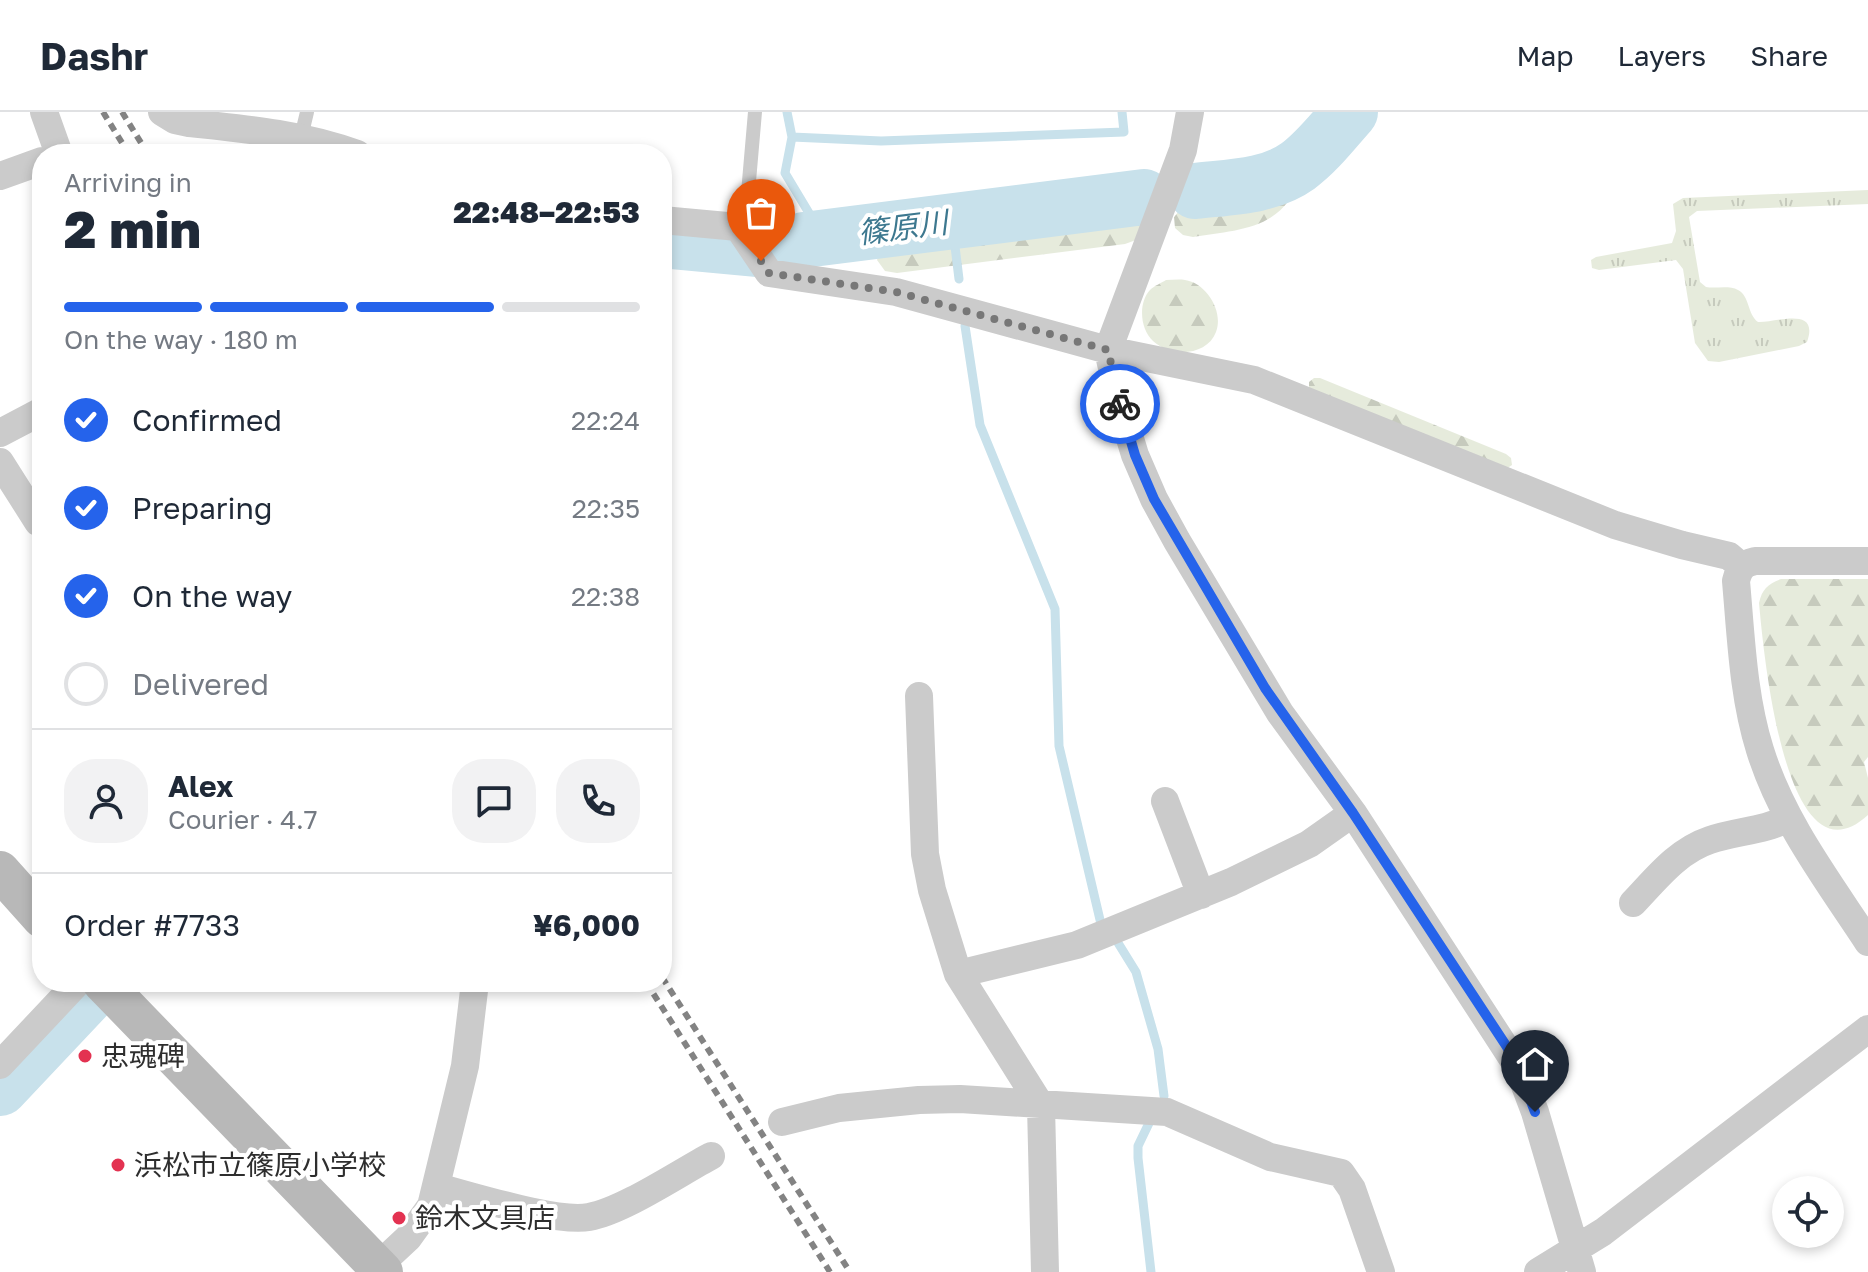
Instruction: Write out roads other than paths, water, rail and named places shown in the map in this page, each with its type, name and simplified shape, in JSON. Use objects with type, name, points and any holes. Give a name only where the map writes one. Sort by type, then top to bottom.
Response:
[{"type":"main road","points":[[0,871],[32,907]]},
{"type":"main road","points":[[104,992],[380,1269]]},
{"type":"street","points":[[44,112],[55,144]]},
{"type":"street","points":[[162,112],[175,120],[189,123],[262,130],[304,124],[339,144]]},
{"type":"street","points":[[1190,112],[1183,150],[1108,350],[1135,455],[1154,499],[1272,701],[1353,813],[1518,1067],[1531,1100],[1579,1261]]},
{"type":"street","points":[[0,176],[32,165]]},
{"type":"street","points":[[672,222],[741,232],[769,273],[896,292],[1108,350],[1254,380],[1592,516],[1648,536],[1729,556],[1742,567]]},
{"type":"street","points":[[0,433],[32,416]]},
{"type":"street","points":[[0,462],[32,513]]},
{"type":"street","points":[[1868,561],[1755,561],[1742,567],[1736,581],[1751,715],[1772,783],[1789,818],[1868,942]]},
{"type":"street","points":[[919,696],[927,872],[958,974],[1041,1106],[1045,1272]]},
{"type":"street","points":[[1165,801],[1201,895]]},
{"type":"street","points":[[958,974],[1077,945],[1201,895],[1309,844],[1353,813]]},
{"type":"street","points":[[1633,903],[1686,851],[1713,839],[1776,825],[1789,818]]},
{"type":"street","points":[[0,1065],[87,992]]},
{"type":"street","points":[[380,1269],[421,1223],[431,1206],[465,1066],[474,992]]},
{"type":"street","points":[[1538,1272],[1579,1261],[1868,1029]]},
{"type":"street","points":[[782,1122],[839,1108],[919,1100],[960,1099],[1167,1112],[1270,1157],[1341,1173],[1352,1189],[1381,1272]]},
{"type":"street","points":[[437,1187],[555,1215],[586,1218],[616,1208],[711,1156]]},
{"type":"lane","points":[[741,232],[746,216],[755,112]]},
{"type":"waterway","points":[[787,112],[792,137],[785,173],[824,238]]},
{"type":"waterway","points":[[792,137],[881,141],[1124,132],[1122,112]]},
{"type":"waterway","name":"篠原川","points":[[1195,191],[1248,185],[1287,173],[1312,154],[1350,112]]},
{"type":"waterway","name":"篠原川","points":[[672,241],[777,250],[804,240],[1144,197]]},
{"type":"waterway","points":[[952,222],[959,279]]},
{"type":"waterway","points":[[965,326],[980,425],[1055,609],[1059,746],[1101,924]]},
{"type":"waterway","points":[[1115,938],[1136,972],[1158,1049],[1164,1096]]},
{"type":"waterway","name":"篠原川","points":[[0,1088],[91,992]]},
{"type":"waterway","points":[[1150,1121],[1138,1146],[1138,1158],[1151,1272]]},
{"type":"railway","points":[[103,112],[123,144]]},
{"type":"railway","points":[[122,112],[142,144]]},
{"type":"railway","points":[[652,992],[830,1272]]},
{"type":"railway","points":[[672,992],[850,1272]]},
{"type":"place","name":"忠魂碑","points":[[85,1056]]},
{"type":"place","name":"浜松市立篠原小学校","points":[[118,1165]]},
{"type":"place","name":"鈴木文具店","points":[[399,1218]]}]
